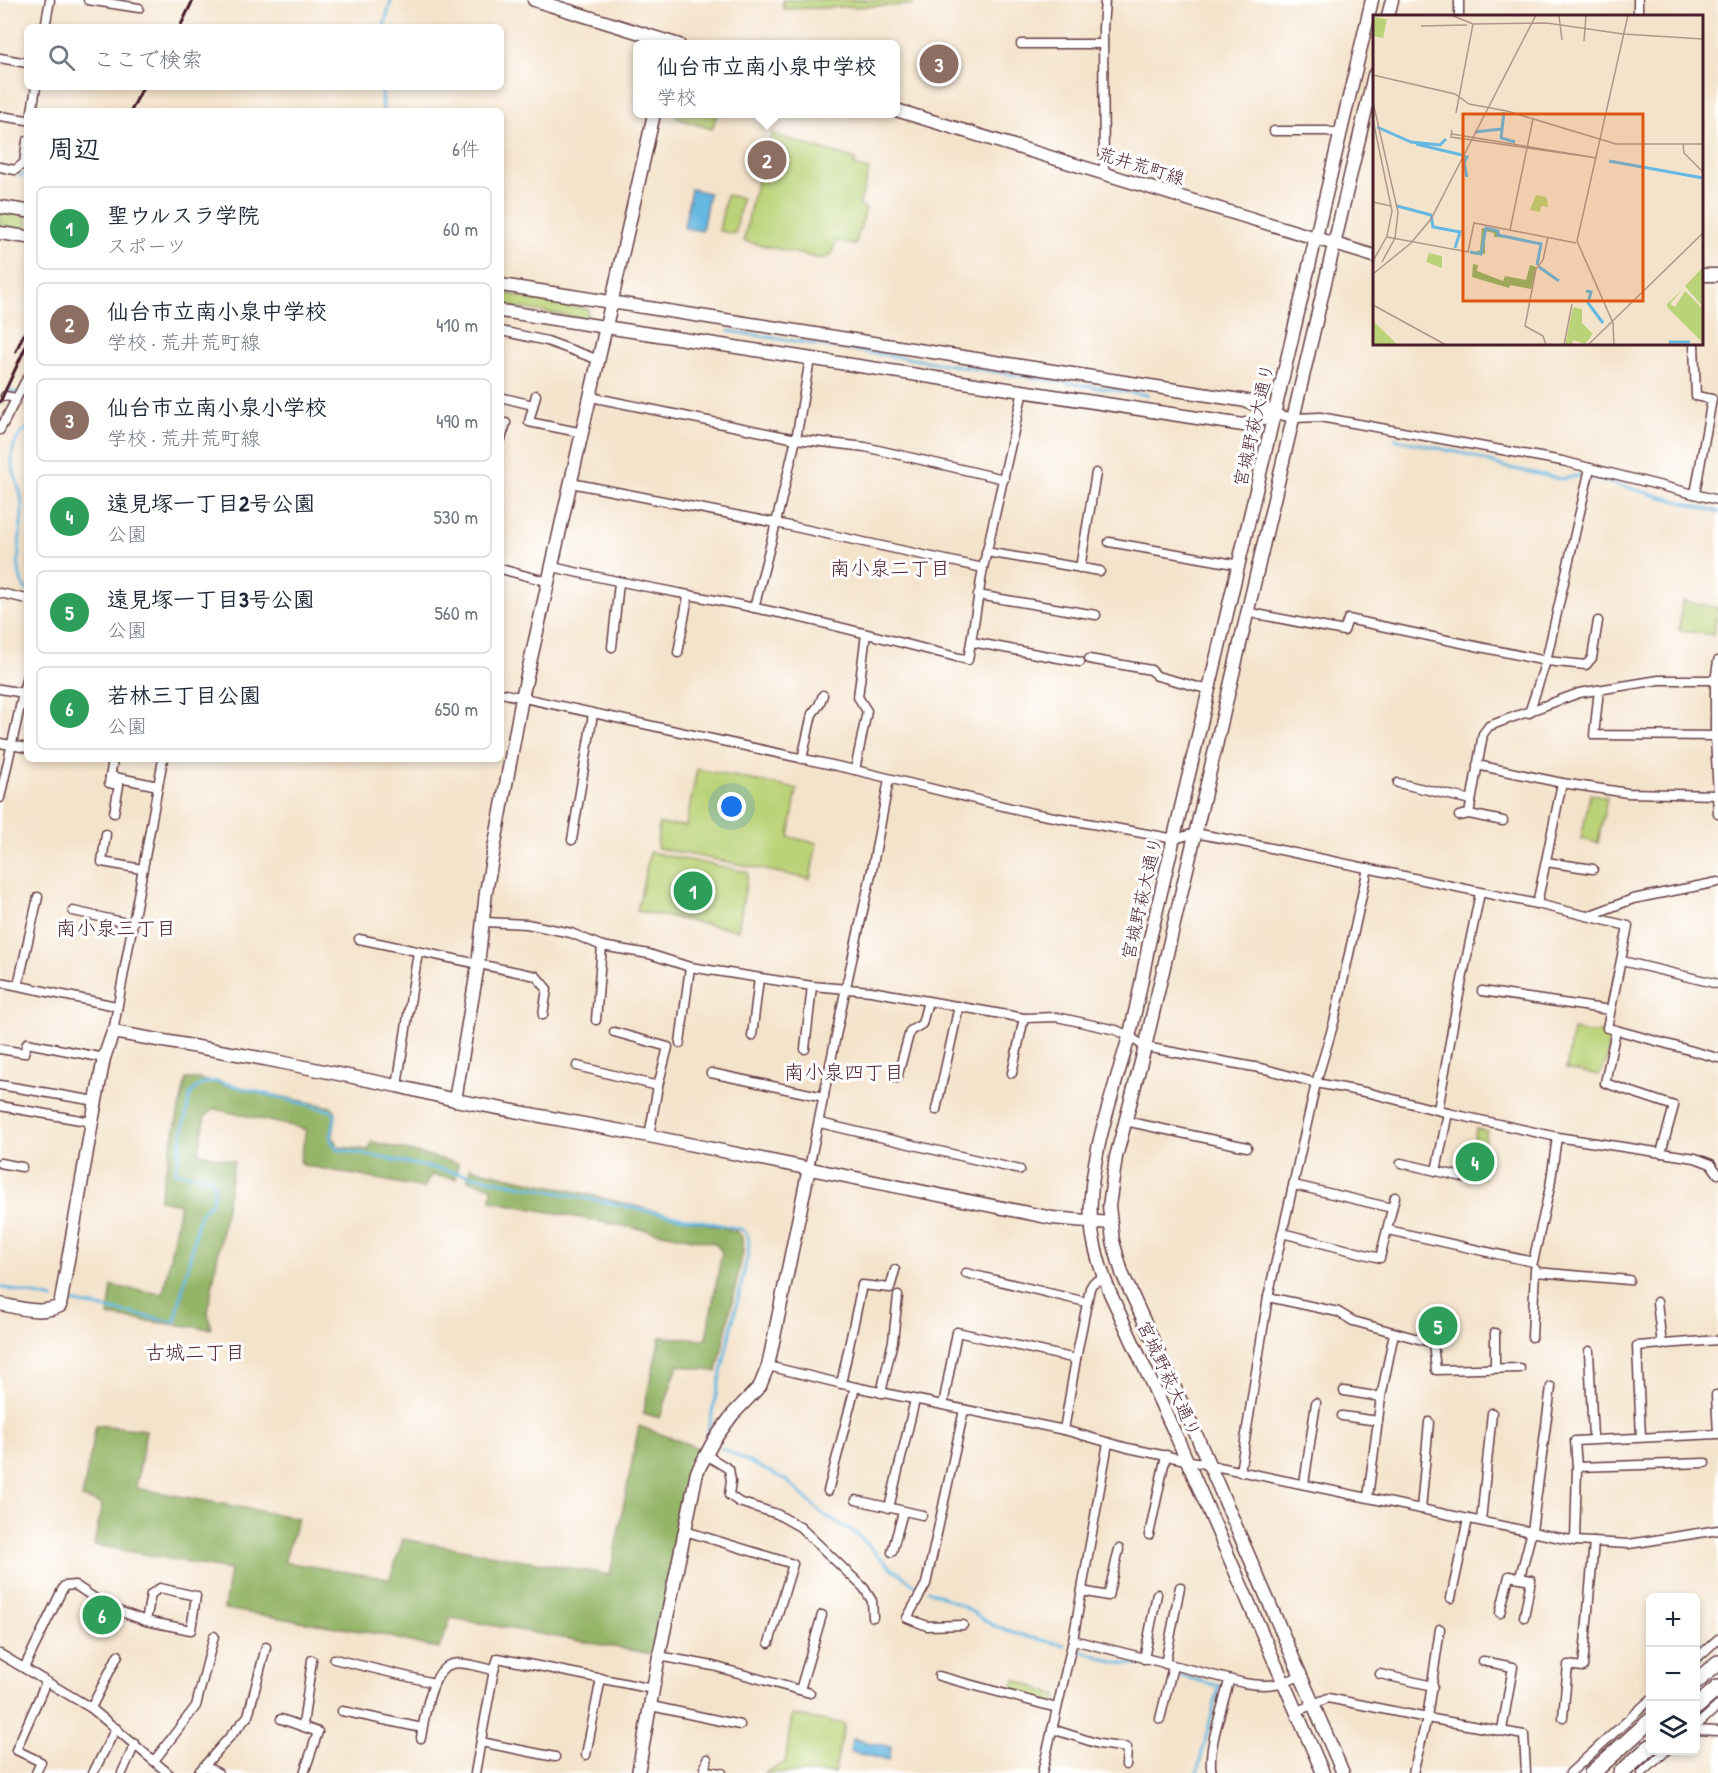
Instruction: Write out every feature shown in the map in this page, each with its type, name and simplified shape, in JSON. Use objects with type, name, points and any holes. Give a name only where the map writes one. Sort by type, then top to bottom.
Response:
[{"type":"highway","points":[[1700,1678],[1718,1663]]},
{"type":"highway","points":[[1700,1703],[1718,1688]]},
{"type":"highway","points":[[1592,1773],[1646,1725]]},
{"type":"highway","points":[[1622,1773],[1646,1751]]},
{"type":"street","points":[[46,24],[50,0]]},
{"type":"street","points":[[88,0],[139,8]]},
{"type":"street","points":[[534,0],[547,2],[660,40]]},
{"type":"street","points":[[1104,174],[1105,0]]},
{"type":"street","name":"宮城野萩大通り","points":[[1323,1773],[1104,1278],[1091,1221],[1092,1189],[1107,1118],[1129,1036],[1372,0]]},
{"type":"street","points":[[1388,15],[1392,0]]},
{"type":"street","points":[[1449,0],[1459,0]]},
{"type":"street","points":[[1021,44],[1103,44]]},
{"type":"street","points":[[0,58],[24,62]]},
{"type":"street","name":"宮城野萩大通り","points":[[1343,1773],[1209,1465],[1122,1273],[1110,1223],[1110,1196],[1116,1157],[1145,1047],[1373,80]]},
{"type":"street","points":[[32,108],[36,90]]},
{"type":"street","name":"荒井荒町線","points":[[900,112],[1373,256]]},
{"type":"street","points":[[0,116],[24,120]]},
{"type":"street","points":[[455,1100],[478,965],[486,892],[522,698],[653,118]]},
{"type":"street","points":[[1274,131],[1327,131],[1340,134]]},
{"type":"street","points":[[0,167],[15,170],[24,163]]},
{"type":"street","points":[[0,207],[24,211]]},
{"type":"street","points":[[0,233],[24,237]]},
{"type":"street","points":[[504,285],[1247,401],[1275,414],[1294,418],[1320,417],[1589,470],[1718,500]]},
{"type":"street","points":[[504,311],[1243,425],[1275,414]]},
{"type":"street","points":[[504,332],[547,341],[599,360]]},
{"type":"street","points":[[1694,345],[1696,396],[1712,399],[1695,494]]},
{"type":"street","points":[[754,608],[796,439],[810,359]]},
{"type":"street","points":[[0,430],[24,384]]},
{"type":"street","points":[[552,567],[619,583],[754,608],[968,660],[986,552],[1023,391]]},
{"type":"street","points":[[5,396],[18,395]]},
{"type":"street","points":[[536,395],[529,422],[583,433]]},
{"type":"street","points":[[591,397],[796,439],[865,447],[1004,479]]},
{"type":"street","points":[[504,398],[533,405]]},
{"type":"street","points":[[504,430],[506,423]]},
{"type":"street","points":[[1529,712],[1546,661],[1589,470]]},
{"type":"street","points":[[1080,568],[1096,473]]},
{"type":"street","points":[[572,483],[776,523],[983,568]]},
{"type":"street","points":[[1109,542],[1240,565]]},
{"type":"street","points":[[986,552],[1100,571]]},
{"type":"street","points":[[504,570],[549,582]]},
{"type":"street","points":[[612,647],[619,583]]},
{"type":"street","points":[[0,593],[24,598]]},
{"type":"street","points":[[978,595],[1096,615]]},
{"type":"street","points":[[678,653],[688,596]]},
{"type":"street","points":[[1246,612],[1344,631],[1348,619],[1546,661],[1586,665],[1592,658],[1598,621]]},
{"type":"street","points":[[855,770],[867,711],[858,697],[866,634]]},
{"type":"street","points":[[972,642],[1151,670],[1157,676],[1210,690]]},
{"type":"street","points":[[1718,661],[1716,737],[1718,814]]},
{"type":"street","points":[[1503,821],[1464,815],[1471,800],[1483,734],[1490,726],[1579,693],[1659,680],[1717,680]]},
{"type":"street","points":[[0,689],[24,693],[0,798]]},
{"type":"street","points":[[1599,690],[1594,735],[1716,737]]},
{"type":"street","points":[[504,694],[855,770],[1032,813],[1175,839],[1195,833],[1368,867],[1537,904],[1628,927],[1607,1028],[1718,1058]]},
{"type":"street","points":[[802,759],[812,714],[823,695]]},
{"type":"street","points":[[572,840],[593,714]]},
{"type":"street","points":[[0,743],[24,747]]},
{"type":"street","points":[[113,762],[109,783],[119,785],[114,813]]},
{"type":"street","points":[[0,1304],[39,1312],[60,1306],[104,1058],[113,1032],[162,762]]},
{"type":"street","points":[[1477,765],[1562,783],[1628,793],[1717,795]]},
{"type":"street","points":[[110,776],[158,786]]},
{"type":"street","points":[[638,1773],[659,1656],[697,1472],[733,1414],[760,1386],[768,1366],[889,779]]},
{"type":"street","points":[[1398,783],[1471,800]]},
{"type":"street","points":[[1537,904],[1562,783]]},
{"type":"street","points":[[106,834],[102,862],[142,869]]},
{"type":"street","points":[[1546,862],[1593,869]]},
{"type":"street","points":[[1240,1472],[1268,1297],[1316,1083],[1334,1022],[1368,867]]},
{"type":"street","points":[[1588,916],[1633,899],[1718,882]]},
{"type":"street","points":[[1438,1110],[1480,893]]},
{"type":"street","points":[[18,985],[38,897]]},
{"type":"street","points":[[73,911],[132,924]]},
{"type":"street","points":[[484,922],[527,924],[571,933],[602,946],[649,954],[690,967],[812,986],[846,987],[1024,1018],[1057,1017],[1116,1030],[1145,1047],[1265,1069],[1316,1083],[1557,1137],[1695,1158],[1714,1164],[1718,1174]]},
{"type":"street","points":[[359,939],[536,976],[547,989],[543,1015]]},
{"type":"street","points":[[596,1020],[602,946]]},
{"type":"street","points":[[398,1086],[418,952]]},
{"type":"street","points":[[1622,961],[1718,984]]},
{"type":"street","points":[[680,1043],[690,967]]},
{"type":"street","points":[[752,1036],[759,978]]},
{"type":"street","points":[[0,981],[117,1006]]},
{"type":"street","points":[[805,1049],[812,986]]},
{"type":"street","points":[[1482,991],[1611,1010]]},
{"type":"street","points":[[897,1078],[910,1031],[922,1024],[928,1001]]},
{"type":"street","points":[[936,1110],[959,1006]]},
{"type":"street","points":[[1012,1073],[1024,1018]]},
{"type":"street","points":[[1616,1030],[1605,1083],[1674,1106],[1661,1153]]},
{"type":"street","points":[[113,1032],[265,1059],[455,1100],[649,1136],[1052,1218],[1110,1223]]},
{"type":"street","points":[[614,1032],[668,1047],[649,1136]]},
{"type":"street","points":[[0,1049],[24,1053],[27,1043],[104,1058]]},
{"type":"street","points":[[578,1066],[658,1086]]},
{"type":"street","points":[[711,1074],[824,1097]]},
{"type":"street","points":[[0,1085],[96,1101]]},
{"type":"street","points":[[0,1106],[92,1122]]},
{"type":"street","points":[[1436,1171],[1448,1113]]},
{"type":"street","points":[[1125,1121],[1247,1147]]},
{"type":"street","points":[[819,1123],[1020,1170]]},
{"type":"street","points":[[1532,1337],[1536,1272],[1533,1262],[1550,1186],[1557,1137]]},
{"type":"street","points":[[0,1162],[22,1167]]},
{"type":"street","points":[[1401,1163],[1467,1178]]},
{"type":"street","points":[[1294,1185],[1392,1209]]},
{"type":"street","points":[[1282,1233],[1380,1258],[1395,1197]]},
{"type":"street","points":[[1388,1230],[1533,1262]]},
{"type":"street","points":[[841,1384],[862,1285],[890,1288],[895,1270]]},
{"type":"street","points":[[1536,1272],[1629,1280]]},
{"type":"street","points":[[966,1273],[1086,1302]]},
{"type":"street","points":[[1064,1430],[1086,1302],[1093,1283],[1104,1278]]},
{"type":"street","points":[[881,1393],[893,1341],[898,1296]]},
{"type":"street","points":[[1268,1297],[1338,1312],[1353,1321],[1433,1343],[1436,1370],[1520,1368]]},
{"type":"street","points":[[1657,1302],[1662,1344]]},
{"type":"street","points":[[943,1405],[957,1332],[1077,1359]]},
{"type":"street","points":[[1368,1497],[1381,1397],[1394,1333]]},
{"type":"street","points":[[1495,1333],[1495,1368]]},
{"type":"street","points":[[1641,1437],[1637,1346],[1718,1340]]},
{"type":"street","points":[[1589,1351],[1593,1439]]},
{"type":"street","points":[[768,1366],[881,1393],[1064,1430],[1108,1443],[1240,1472],[1575,1541],[1629,1544],[1718,1530]]},
{"type":"street","points":[[828,1491],[855,1387]]},
{"type":"street","points":[[1520,1577],[1532,1531],[1551,1387]]},
{"type":"street","points":[[1344,1391],[1381,1397]]},
{"type":"street","points":[[1575,1541],[1577,1467],[1575,1441],[1718,1434],[1716,1395],[1718,1396]]},
{"type":"street","points":[[889,1508],[915,1400]]},
{"type":"street","points":[[1304,1484],[1316,1404]]},
{"type":"street","points":[[963,1625],[927,1626],[907,1618],[926,1584],[964,1410]]},
{"type":"street","points":[[1481,1521],[1492,1413]]},
{"type":"street","points":[[1342,1416],[1378,1420]]},
{"type":"street","points":[[1421,1509],[1429,1422]]},
{"type":"street","points":[[1042,1773],[1073,1640],[1108,1443]]},
{"type":"street","points":[[706,1455],[729,1469],[731,1481],[729,1495],[739,1502],[777,1514],[800,1527],[850,1574],[864,1588],[872,1601],[873,1617]]},
{"type":"street","points":[[1149,1535],[1166,1455]]},
{"type":"street","points":[[1577,1467],[1705,1463]]},
{"type":"street","points":[[856,1500],[922,1515]]},
{"type":"street","points":[[892,1552],[903,1512]]},
{"type":"street","points":[[1451,1598],[1468,1519]]},
{"type":"street","points":[[685,1531],[793,1564],[770,1642]]},
{"type":"street","points":[[1563,1717],[1568,1665],[1583,1667],[1594,1542]]},
{"type":"street","points":[[1082,1591],[1108,1596],[1119,1549]]},
{"type":"street","points":[[1500,1613],[1509,1576],[1520,1577],[1530,1580],[1524,1617]]},
{"type":"street","points":[[24,1668],[64,1586],[75,1585],[108,1607],[146,1621],[190,1630],[196,1596],[160,1588],[151,1594],[146,1621]]},
{"type":"street","points":[[1160,1719],[1180,1587]]},
{"type":"street","points":[[1144,1659],[1157,1594]]},
{"type":"street","points":[[800,1690],[822,1615]]},
{"type":"street","points":[[1413,1773],[1427,1718],[1440,1629]]},
{"type":"street","points":[[154,1761],[196,1706],[214,1636]]},
{"type":"street","points":[[1700,1655],[1718,1639]]},
{"type":"street","points":[[1073,1640],[1230,1681],[1264,1686],[1284,1684],[1300,1676]]},
{"type":"street","points":[[198,1773],[248,1716],[266,1647]]},
{"type":"street","points":[[0,1654],[91,1708],[168,1773]]},
{"type":"street","points":[[91,1708],[118,1654]]},
{"type":"street","points":[[659,1656],[713,1666],[810,1693]]},
{"type":"street","points":[[475,1773],[498,1658],[654,1689]]},
{"type":"street","points":[[334,1659],[434,1683]]},
{"type":"street","points":[[303,1725],[312,1660]]},
{"type":"street","points":[[1483,1661],[1513,1667],[1502,1730]]},
{"type":"street","points":[[421,1738],[434,1683],[446,1666],[454,1663],[494,1670]]},
{"type":"street","points":[[1380,1674],[1432,1686]]},
{"type":"street","points":[[939,1676],[1057,1708]]},
{"type":"street","points":[[586,1755],[601,1678]]},
{"type":"street","points":[[1212,1773],[1210,1765],[1230,1681]]},
{"type":"street","points":[[36,1773],[41,1762],[16,1750],[46,1682]]},
{"type":"street","points":[[1295,1712],[1328,1698],[1524,1735],[1526,1773]]},
{"type":"street","points":[[1570,1773],[1649,1701]]},
{"type":"street","points":[[651,1706],[741,1725]]},
{"type":"street","points":[[1700,1723],[1718,1706]]},
{"type":"street","points":[[342,1711],[422,1728]]},
{"type":"street","points":[[281,1719],[318,1732],[304,1773]]},
{"type":"street","points":[[93,1773],[116,1728]]},
{"type":"street","points":[[1053,1729],[1099,1744],[1127,1748],[1126,1765]]},
{"type":"street","points":[[1700,1729],[1718,1731]]},
{"type":"street","points":[[481,1742],[555,1757]]},
{"type":"street","points":[[122,1773],[135,1744]]},
{"type":"street","points":[[1642,1773],[1662,1755]]},
{"type":"street","points":[[707,1759],[705,1772],[722,1773]]},
{"type":"street","points":[[205,1766],[218,1773]]},
{"type":"green space","points":[[783,0],[915,0],[913,5],[783,9]]},
{"type":"green space","points":[[676,118],[716,118],[712,129]]},
{"type":"green space","points":[[772,134],[856,160],[854,166],[869,170],[859,206],[866,209],[855,245],[836,241],[831,256],[821,259],[744,241],[753,195]]},
{"type":"green space","points":[[726,195],[742,198],[735,234],[719,231]]},
{"type":"green space","points":[[0,212],[24,216],[24,230],[0,225]]},
{"type":"green space","points":[[504,293],[537,301],[588,309],[587,319],[504,305]]},
{"type":"green space","points":[[1682,601],[1718,608],[1713,635],[1679,630]]},
{"type":"green space","points":[[697,769],[797,789],[789,837],[817,843],[810,879],[657,848],[659,824],[686,826]]},
{"type":"green space","points":[[1590,794],[1607,797],[1598,843],[1581,839]]},
{"type":"green space","points":[[650,852],[748,872],[738,930],[637,911]]},
{"type":"green space","points":[[1573,1030],[1588,1033],[1609,1032],[1606,1061],[1599,1075],[1566,1069]]},
{"type":"green space","points":[[186,1079],[198,1079],[331,1107],[336,1112],[333,1137],[338,1147],[369,1150],[372,1142],[458,1163],[456,1179],[431,1175],[424,1188],[303,1165],[300,1161],[306,1130],[214,1109],[205,1117],[199,1153],[234,1161],[208,1312],[211,1329],[108,1316],[112,1286],[163,1294],[180,1204],[159,1200]]},
{"type":"green space","points":[[1476,1129],[1487,1131],[1478,1175],[1467,1173]]},
{"type":"green space","points":[[470,1168],[736,1231],[742,1237],[743,1252],[717,1372],[678,1365],[660,1418],[643,1413],[660,1337],[706,1339],[722,1252],[715,1243],[491,1201],[492,1187],[468,1180]]},
{"type":"green space","points":[[1430,1315],[1451,1320],[1445,1342],[1424,1333]]},
{"type":"green space","points":[[96,1425],[146,1430],[136,1488],[298,1518],[284,1562],[390,1579],[403,1539],[610,1575],[639,1426],[701,1449],[652,1654],[451,1618],[439,1649],[379,1634],[224,1609],[230,1570],[94,1545],[102,1504],[82,1498]]},
{"type":"green space","points":[[93,1604],[117,1617],[112,1629],[88,1613]]},
{"type":"green space","points":[[1015,1679],[1057,1696],[1056,1704],[1011,1694]]},
{"type":"green space","points":[[792,1715],[845,1724],[834,1773],[763,1773],[785,1763]]},
{"type":"water","points":[[691,189],[709,193],[702,231],[684,228]]},
{"type":"water","points":[[852,1739],[891,1747],[889,1760],[850,1752]]},
{"type":"waterway","points":[[385,24],[391,0]]},
{"type":"waterway","points":[[382,90],[383,108]]},
{"type":"waterway","points":[[19,176],[24,175]]},
{"type":"waterway","points":[[729,331],[1147,395]]},
{"type":"waterway","points":[[9,391],[24,395]]},
{"type":"waterway","points":[[24,431],[16,442],[12,460],[22,505],[19,562],[24,586]]},
{"type":"waterway","points":[[1395,439],[1470,455],[1504,467],[1561,479],[1578,476],[1592,478],[1718,512]]},
{"type":"waterway","points":[[72,1302],[175,1322],[200,1214],[213,1200],[214,1184],[210,1178],[175,1172],[190,1095],[203,1084],[219,1082],[333,1111],[335,1116],[331,1140],[337,1149],[744,1231],[748,1237],[748,1254],[707,1435]]},
{"type":"waterway","points":[[0,1287],[53,1299]]},
{"type":"waterway","points":[[721,1448],[786,1480],[824,1515],[857,1534],[891,1568],[917,1586]]},
{"type":"waterway","points":[[928,1590],[963,1606],[992,1625],[1028,1637],[1064,1645]]},
{"type":"waterway","points":[[1074,1648],[1116,1663],[1140,1665]]},
{"type":"waterway","points":[[1174,1674],[1219,1686],[1197,1773]]},
{"type":"railway","points":[[181,24],[193,0]]},
{"type":"railway","points":[[132,108],[142,90]]},
{"type":"railway","points":[[16,351],[24,334]]},
{"type":"railway","points":[[0,402],[24,350]]},
{"type":"place","name":"仙台市立南小泉小学校","points":[[939,64]]},
{"type":"place","name":"仙台市立南小泉中学校","points":[[767,160]]},
{"type":"place","name":"聖ウルスラ学院","points":[[693,891]]},
{"type":"place","name":"遠見塚一丁目2号公園","points":[[1475,1162]]},
{"type":"place","name":"遠見塚一丁目3号公園","points":[[1438,1326]]},
{"type":"place","name":"若林三丁目公園","points":[[102,1615]]},
{"type":"district","name":"南小泉二丁目","points":[[890,568]]},
{"type":"district","name":"南小泉三丁目","points":[[116,928]]},
{"type":"district","name":"南小泉四丁目","points":[[844,1072]]},
{"type":"district","name":"古城二丁目","points":[[195,1352]]}]
